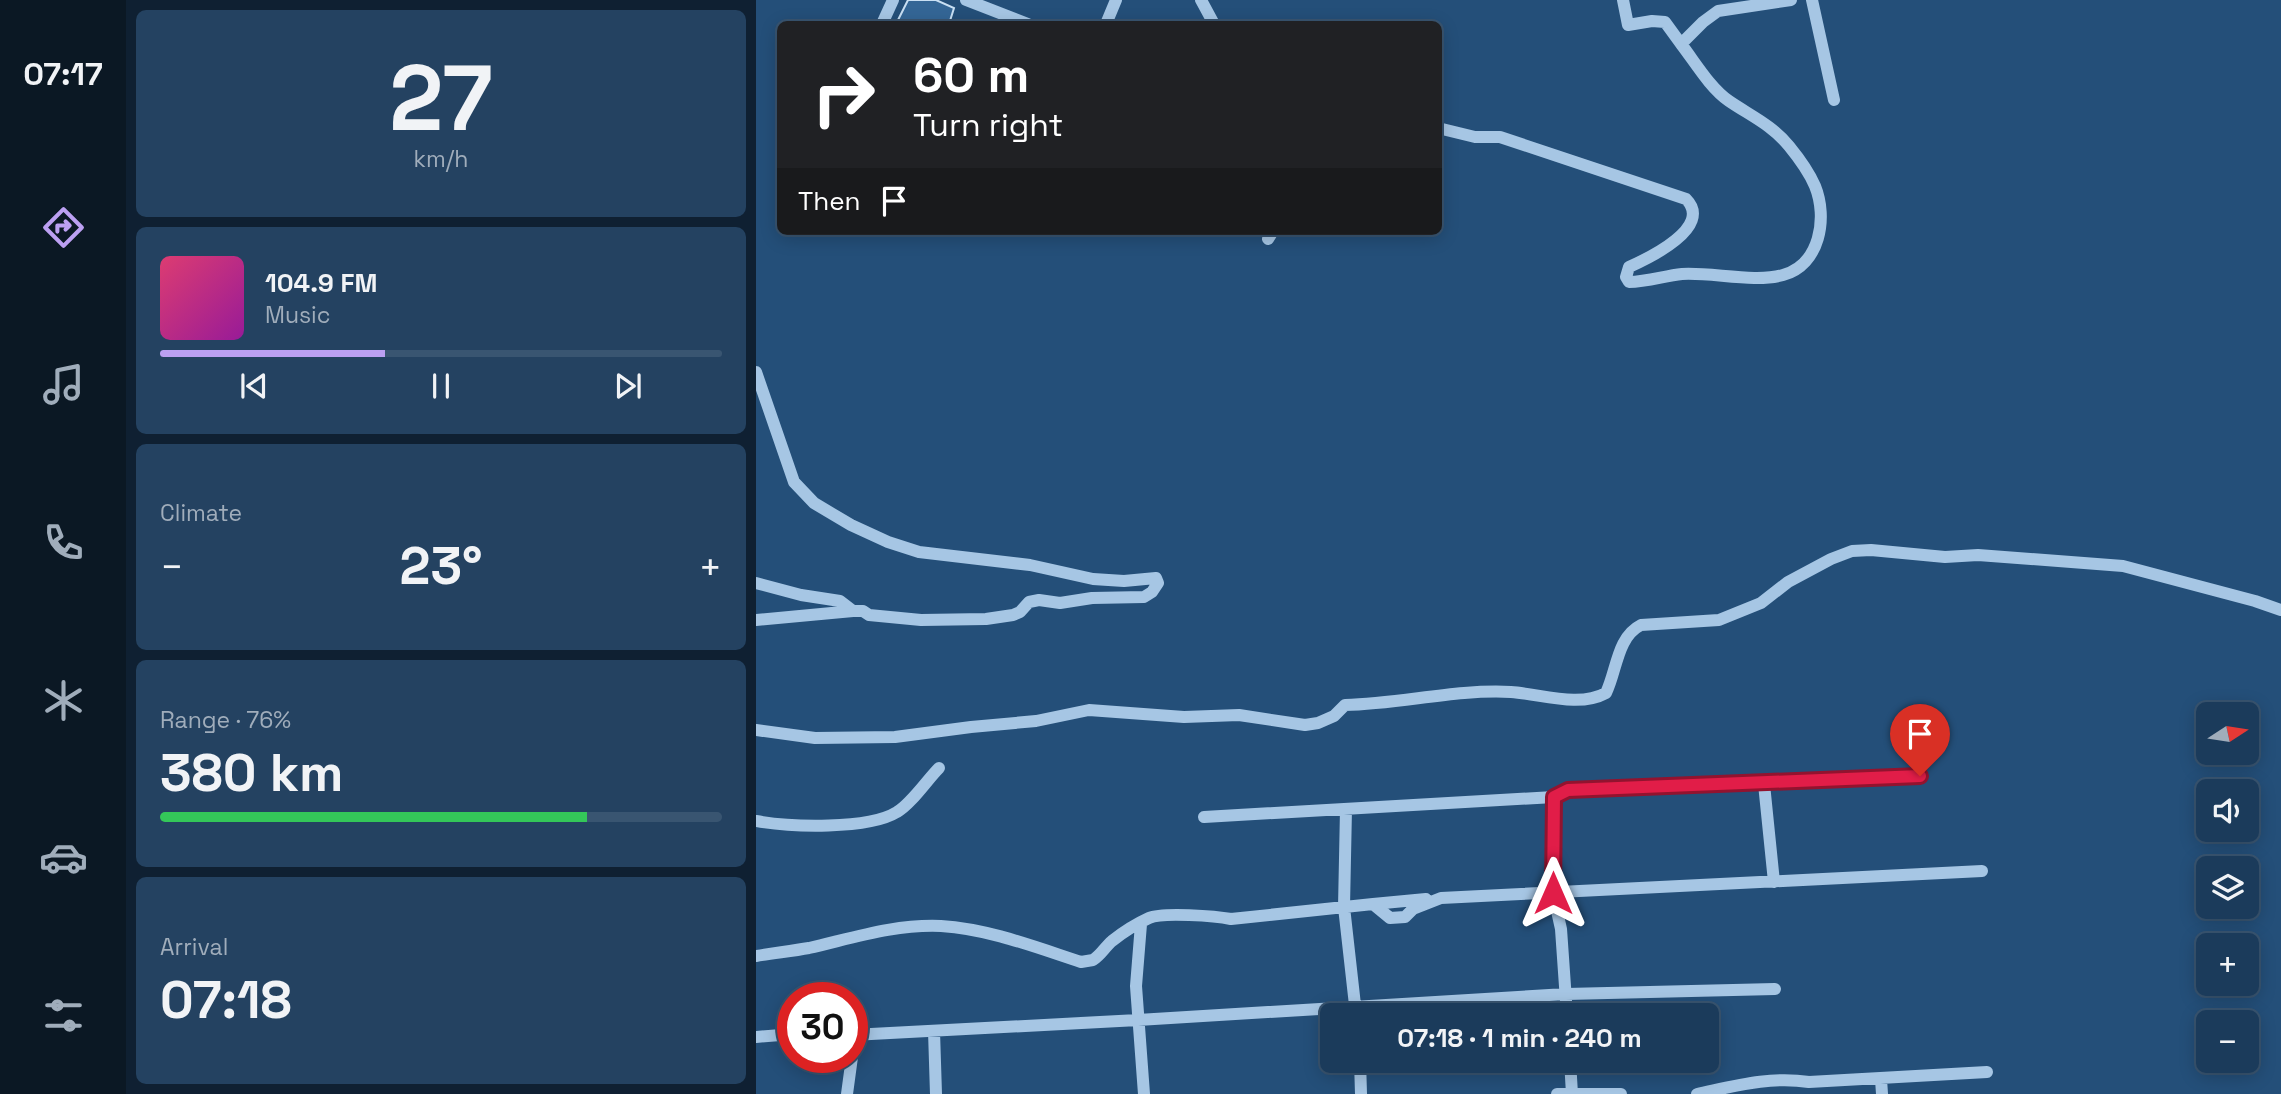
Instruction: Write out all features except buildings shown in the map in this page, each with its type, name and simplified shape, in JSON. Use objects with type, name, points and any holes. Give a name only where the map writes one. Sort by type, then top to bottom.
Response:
[{"type":"street","points":[[883,21],[893,0]]},
{"type":"street","points":[[966,0],[1020,21]]},
{"type":"street","points":[[1107,21],[1116,0]]},
{"type":"street","points":[[1201,0],[1212,21]]},
{"type":"street","points":[[1442,129],[1475,137],[1500,137],[1686,199],[1691,204],[1693,218],[1685,232],[1675,241],[1629,267],[1626,277],[1629,282],[1681,274],[1765,277],[1792,272],[1808,259],[1818,240],[1820,210],[1814,185],[1788,145],[1759,118],[1727,100],[1665,22],[1628,25],[1623,0]]},
{"type":"street","points":[[1681,44],[1717,6],[1791,0]]},
{"type":"street","points":[[1812,0],[1834,100]]},
{"type":"street","points":[[756,372],[794,482],[814,503],[851,525],[888,542],[919,552],[1030,565],[1093,579],[1125,581],[1156,578],[1158,583],[1152,592],[1144,597],[1092,598],[1060,603],[1039,600],[1029,602],[1013,615],[986,619],[910,620],[853,611],[756,620]]},
{"type":"street","points":[[756,730],[815,738],[895,737],[1036,721],[1089,710],[1184,717],[1239,715],[1305,725],[1334,716],[1345,705],[1449,694],[1511,692],[1597,698],[1606,693],[1626,637],[1633,629],[1641,625],[1719,620],[1761,603],[1807,570],[1852,551],[1871,550],[1945,557],[1985,556],[2123,566],[2281,610]]},
{"type":"street","points":[[756,583],[801,595],[840,601],[853,611]]},
{"type":"street","points":[[756,821],[782,826],[817,827],[880,819],[899,811],[939,768]]},
{"type":"street","points":[[1204,817],[1554,797],[1568,790],[1920,776]]},
{"type":"street","points":[[1764,784],[1774,882]]},
{"type":"street","points":[[1554,797],[1553,893],[1562,929],[1566,1003]]},
{"type":"street","points":[[1346,809],[1343,907],[1355,1003]]},
{"type":"street","points":[[756,956],[810,947],[861,934],[917,926],[939,926],[987,932],[1081,962],[1093,960],[1111,942],[1151,917],[1164,915],[1219,916],[1231,919],[1373,904],[1390,918],[1405,917],[1413,909],[1441,898],[1982,871]]},
{"type":"street","points":[[1140,924],[1136,986],[1144,1094]]},
{"type":"street","points":[[1455,1003],[1566,994],[1774,989]]},
{"type":"street","points":[[868,1034],[1320,1012]]},
{"type":"street","points":[[934,1031],[936,1094]]},
{"type":"street","points":[[756,1037],[777,1035]]},
{"type":"street","points":[[1697,1094],[1760,1080],[1788,1079],[1809,1082],[1987,1072]]},
{"type":"street","points":[[847,1094],[850,1073]]},
{"type":"street","points":[[1360,1073],[1361,1094]]},
{"type":"street","points":[[1571,1073],[1572,1093]]},
{"type":"street","points":[[1881,1079],[1882,1094]]},
{"type":"street","points":[[1557,1094],[1620,1094]]},
{"type":"route","points":[[1553,893],[1554,797],[1568,790],[1920,776]]}]
